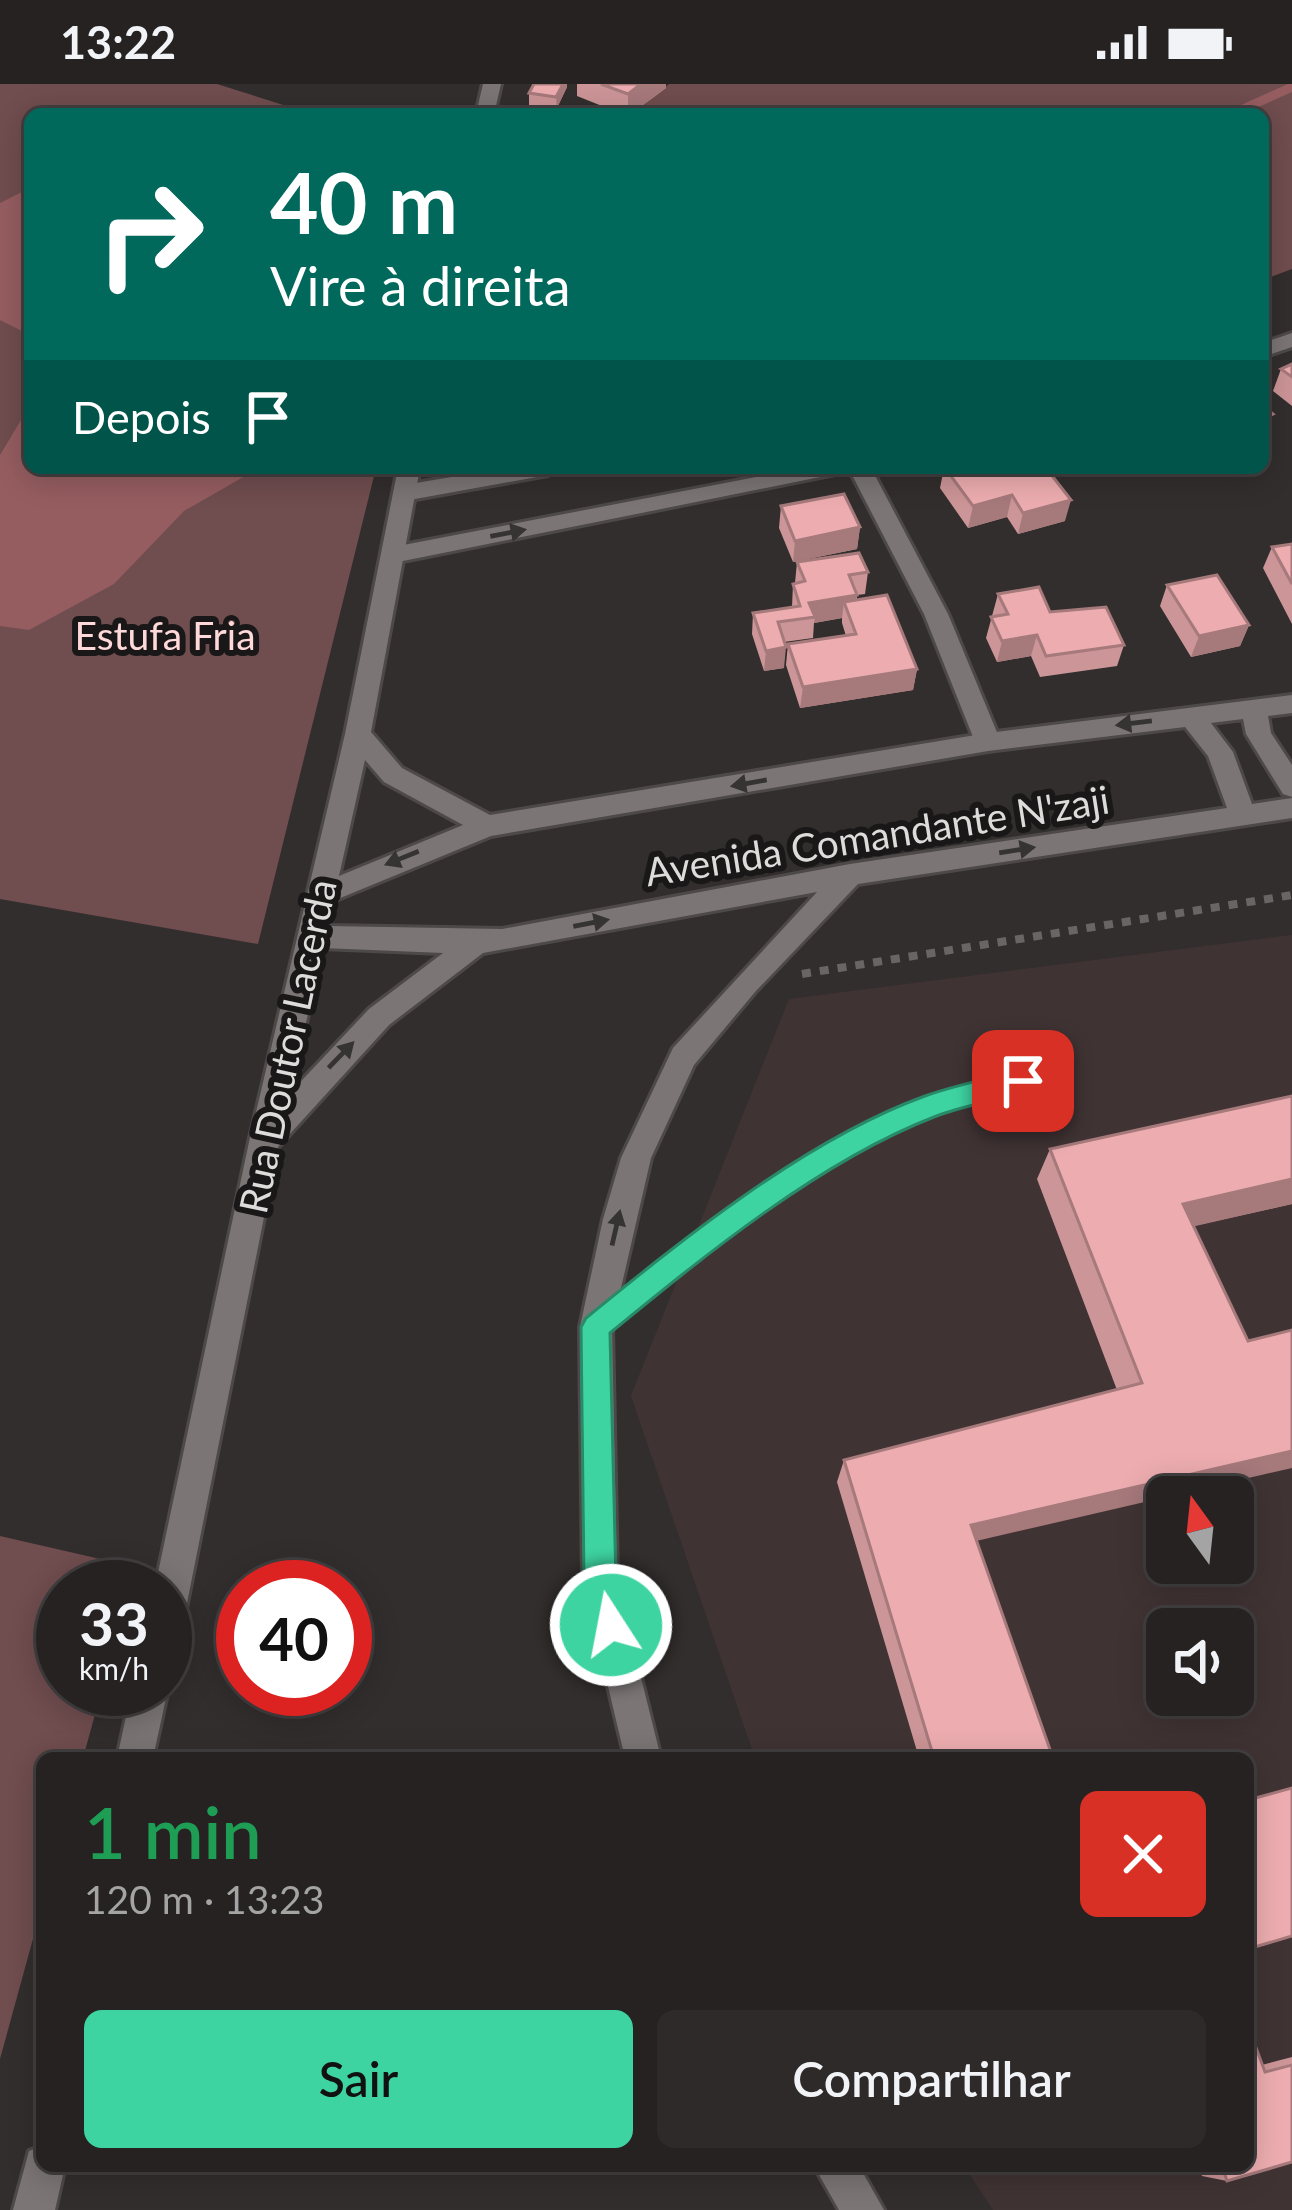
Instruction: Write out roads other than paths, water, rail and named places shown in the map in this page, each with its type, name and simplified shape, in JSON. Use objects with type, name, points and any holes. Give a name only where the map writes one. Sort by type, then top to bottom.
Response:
[{"type":"street","points":[[407,481],[483,474]]},
{"type":"street","points":[[393,555],[810,474]]},
{"type":"street","points":[[863,474],[936,614],[988,742]]},
{"type":"street","name":"Rua Doutor Lacerda","points":[[178,1560],[264,1142],[358,734],[407,481]]},
{"type":"street","name":"Avenida Comandante N'zaji","points":[[320,895],[487,826],[988,742],[1292,704]]},
{"type":"street","points":[[1253,708],[1271,758],[1292,787]]},
{"type":"street","points":[[1192,716],[1220,752],[1243,815]]},
{"type":"street","points":[[358,734],[393,775],[487,826]]},
{"type":"street","name":"Avenida Comandante N'zaji","points":[[476,944],[850,874],[1292,808]]},
{"type":"street","points":[[643,1752],[600,1581],[596,1327],[618,1219],[637,1158],[683,1058],[745,983],[850,874]]},
{"type":"street","points":[[309,936],[476,944]]},
{"type":"street","points":[[264,1142],[379,1017],[476,944]]},
{"type":"street","points":[[136,1752],[144,1716]]},
{"type":"street","points":[[34,2210],[43,2172]]},
{"type":"street","points":[[839,2172],[863,2210]]},
{"type":"lane","points":[[596,1327],[696,1245],[858,1140],[930,1106],[1023,1081]]},
{"type":"waterway","points":[[1245,108],[1292,87]]},
{"type":"park label","name":"Estufa Fria","points":[[165,635]]}]
